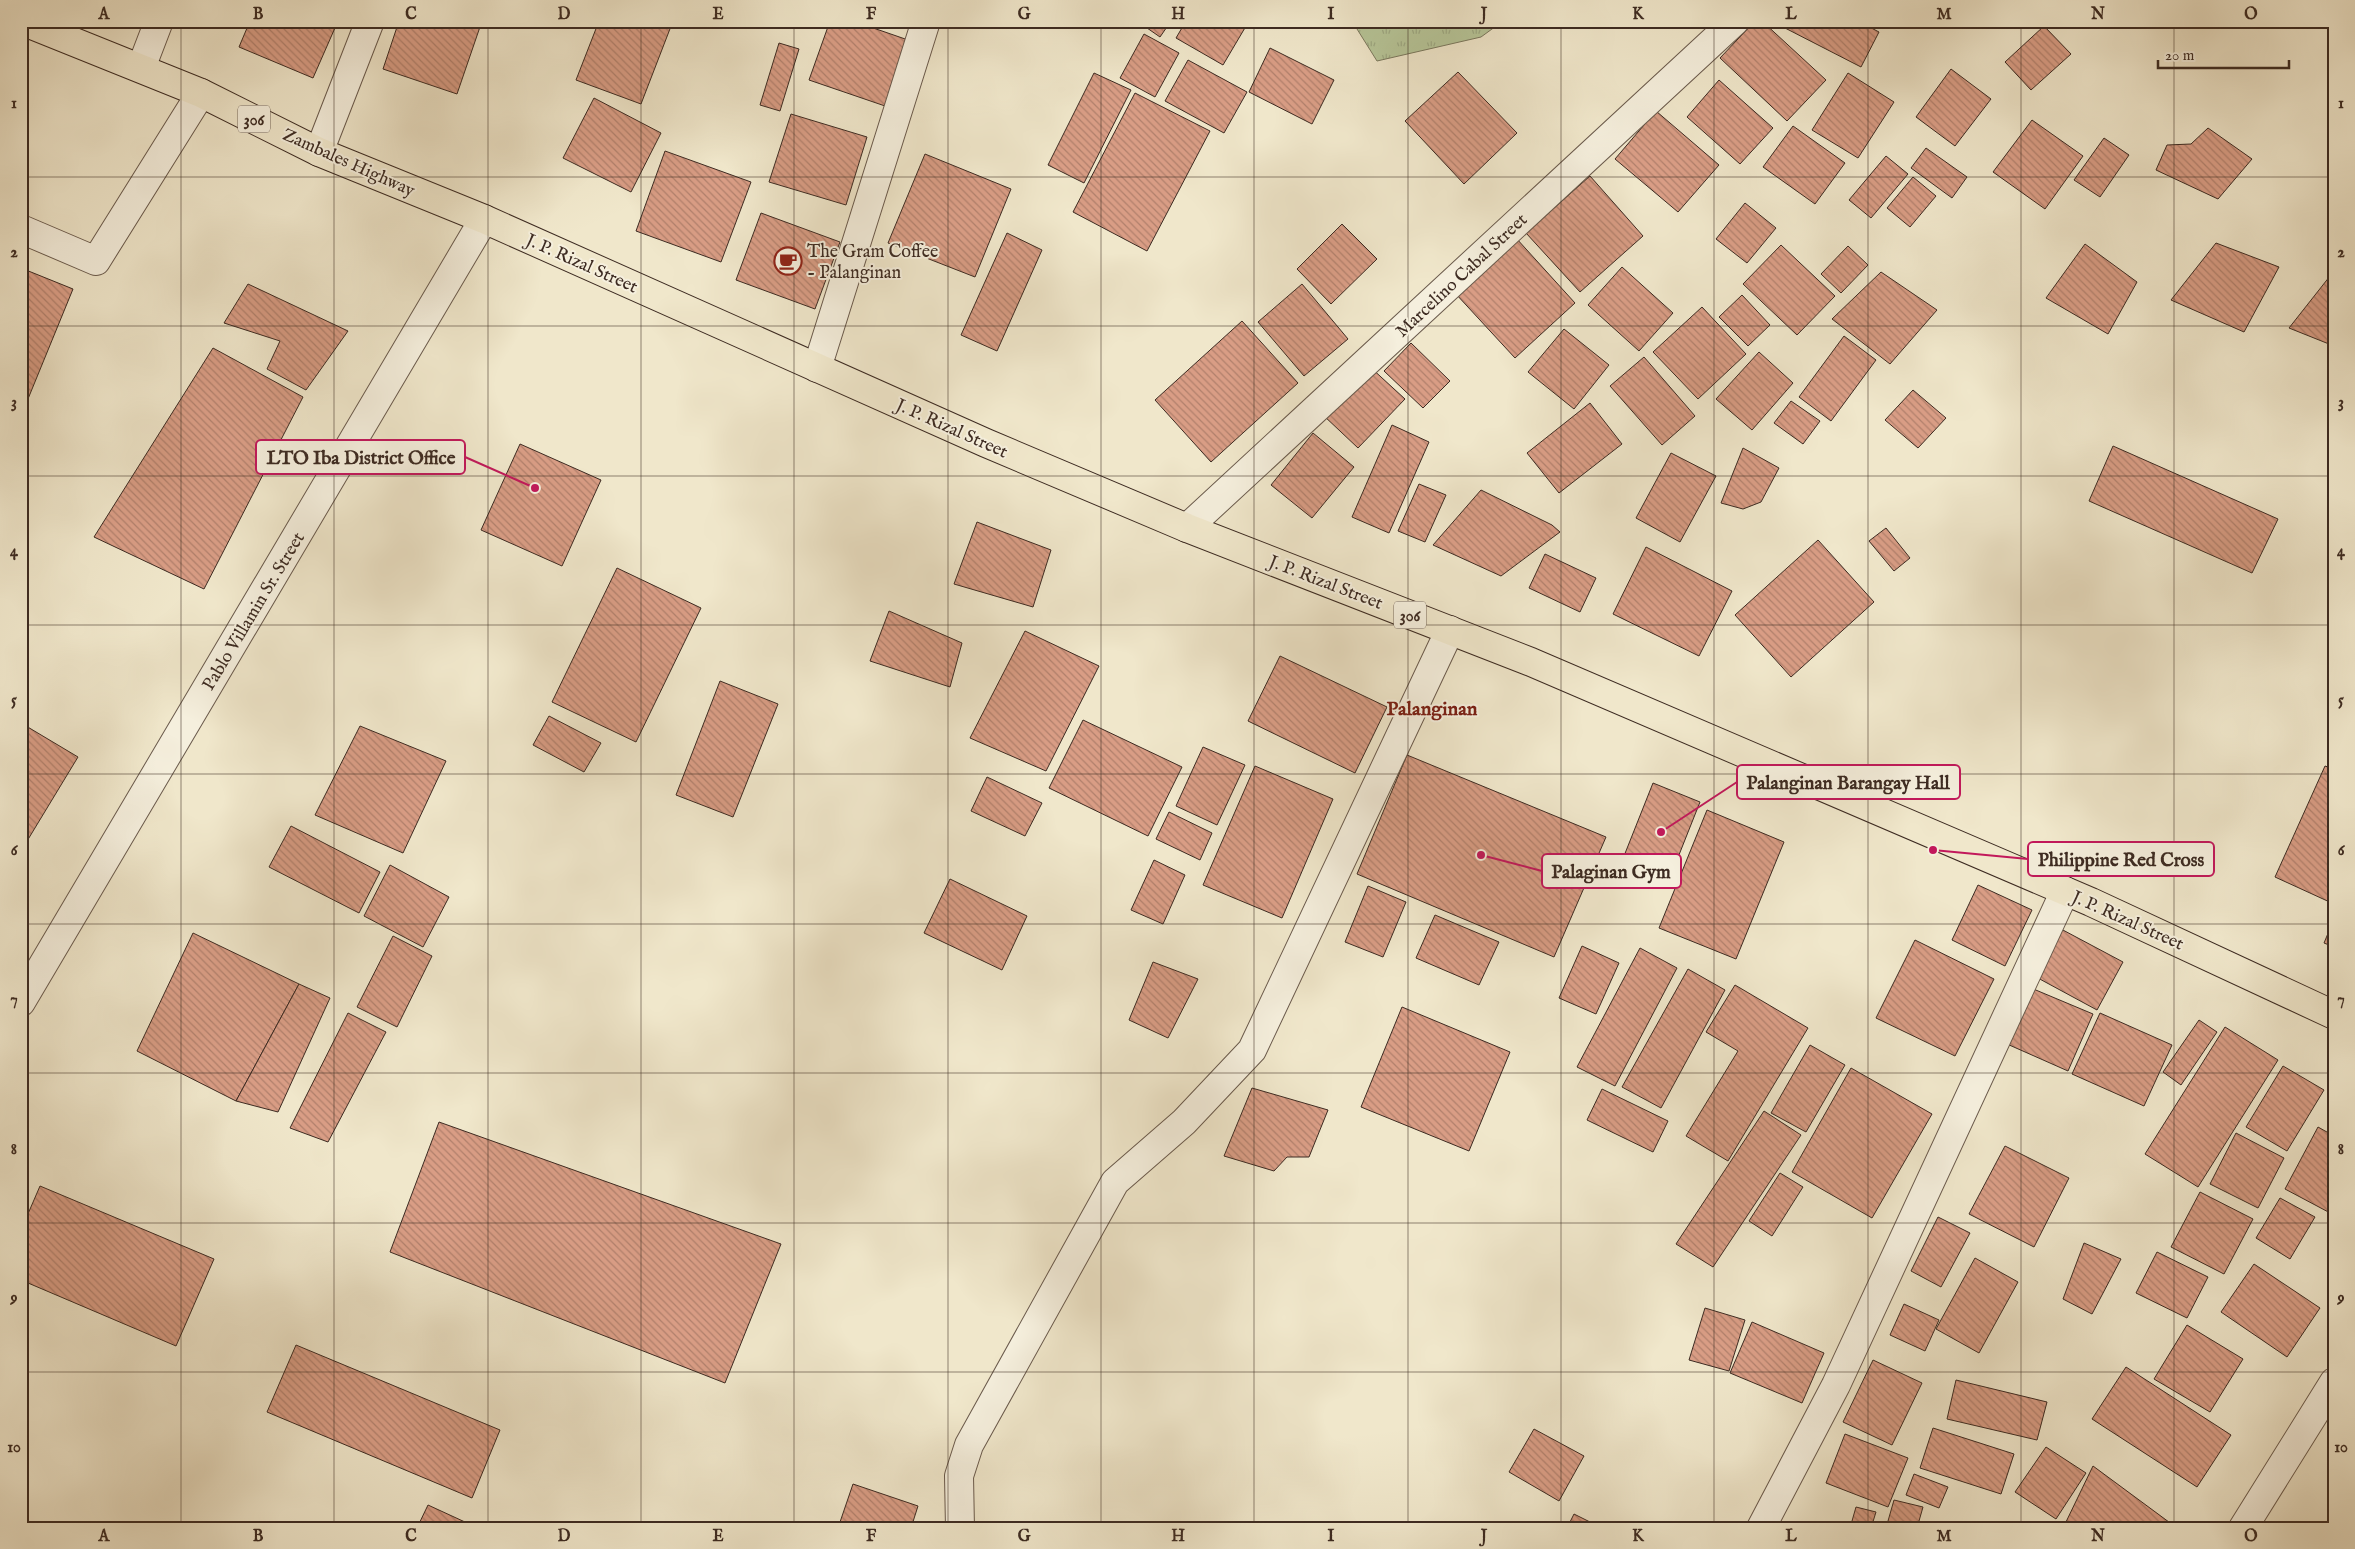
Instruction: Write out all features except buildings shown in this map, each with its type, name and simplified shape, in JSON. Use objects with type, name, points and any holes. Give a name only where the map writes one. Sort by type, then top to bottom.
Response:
[{"type":"main road","name":"Zambales Highway","points":[[22,21],[201,93],[319,152],[484,219]]},
{"type":"main road","name":"J. P. Rizal Street","points":[[484,219],[986,443],[1187,528],[1530,662],[2065,891],[2334,1015]]},
{"type":"street","points":[[141,68],[159,21]]},
{"type":"street","points":[[319,152],[370,21]]},
{"type":"street","points":[[817,368],[926,21]]},
{"type":"street","name":"Marcelino Cabal Street","points":[[1187,528],[1735,21]]},
{"type":"street","points":[[21,230],[96,261],[201,93]]},
{"type":"street","name":"Pablo Villamin Sr. Street","points":[[21,1002],[484,219]]},
{"type":"street","points":[[960,1528],[959,1476],[974,1436],[1115,1182],[1184,1122],[1252,1050],[1450,630]]},
{"type":"street","points":[[1762,1528],[1836,1385],[2065,891]]},
{"type":"street","points":[[2243,1528],[2334,1382]]},
{"type":"green space","points":[[1352,21],[1503,21],[1481,37],[1377,61]]},
{"type":"place","name":"The Gram Coffee - Palanginan","points":[[788,261]]},
{"type":"place","name":"LTO Iba District Office","points":[[535,488]]},
{"type":"place","name":"Palanginan Barangay Hall","points":[[1661,832]]},
{"type":"place","name":"Philippine Red Cross","points":[[1933,850]]},
{"type":"place","name":"Palaginan Gym","points":[[1481,855]]},
{"type":"district","name":"Palanginan","points":[[1432,708]]}]
